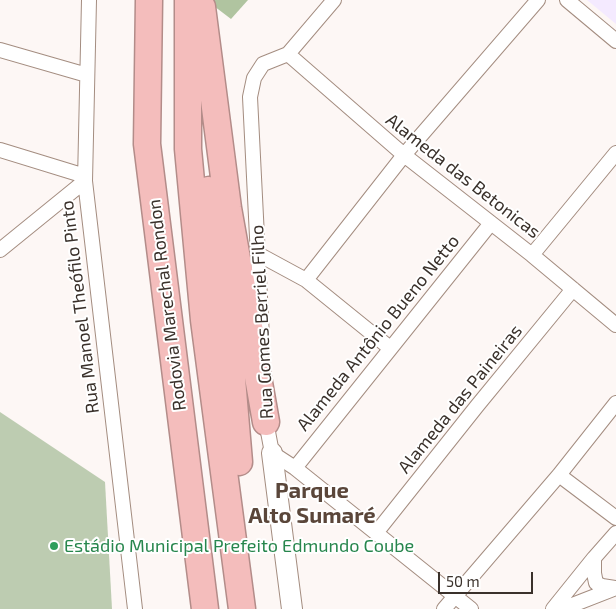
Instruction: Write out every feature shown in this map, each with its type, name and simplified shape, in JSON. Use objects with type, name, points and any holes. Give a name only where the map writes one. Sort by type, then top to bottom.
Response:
[{"type":"highway","name":"Rodovia Marechal Rondon","points":[[149,0],[147,144],[205,609]]},
{"type":"highway","name":"Rodovia Marechal Rondon","points":[[197,2],[188,149],[204,320],[243,609]]},
{"type":"highway","points":[[197,2],[228,208],[266,422]]},
{"type":"street","name":"Rua Manoel Theófilo Pinto","points":[[89,0],[85,179],[87,206],[135,609]]},
{"type":"street","points":[[288,54],[334,0]]},
{"type":"street","points":[[306,280],[404,155],[538,0]]},
{"type":"street","points":[[567,0],[616,41]]},
{"type":"street","points":[[0,50],[87,75]]},
{"type":"street","name":"Alameda das Betonicas","points":[[288,54],[404,155],[532,255],[616,325]]},
{"type":"street","name":"Rua Gomes Berriel Filho","points":[[288,54],[263,64],[254,78],[250,97],[266,422],[272,453],[292,609]]},
{"type":"street","points":[[0,150],[85,179]]},
{"type":"street","points":[[532,255],[616,153]]},
{"type":"street","points":[[0,250],[85,179]]},
{"type":"street","points":[[56,204],[76,202],[87,206]]},
{"type":"street","name":"Alameda Antônio Bueno Netto","points":[[294,468],[491,223]]},
{"type":"street","points":[[258,254],[306,280],[390,348]]},
{"type":"street","name":"Alameda das Paineiras","points":[[376,533],[573,289]]},
{"type":"street","points":[[444,609],[559,475],[616,403]]},
{"type":"street","points":[[272,453],[294,468],[471,609]]},
{"type":"street","points":[[559,475],[616,518]]},
{"type":"street","points":[[553,609],[616,533]]},
{"type":"street","points":[[594,558],[596,583],[616,588]]},
{"type":"street","points":[[562,609],[616,588]]},
{"type":"shaded area","points":[[587,0],[616,0],[616,24]]},
{"type":"green space","points":[[206,0],[248,0],[231,19]]},
{"type":"green space","name":"Estádio Municipal Prefeito Edmundo Coube","points":[[0,412],[105,482],[112,609],[0,609]]},
{"type":"place","name":"Estádio Municipal Prefeito Edmundo Coube","points":[[54,546]]},
{"type":"district","name":"Parque Alto Sumaré","points":[[312,504]]}]
